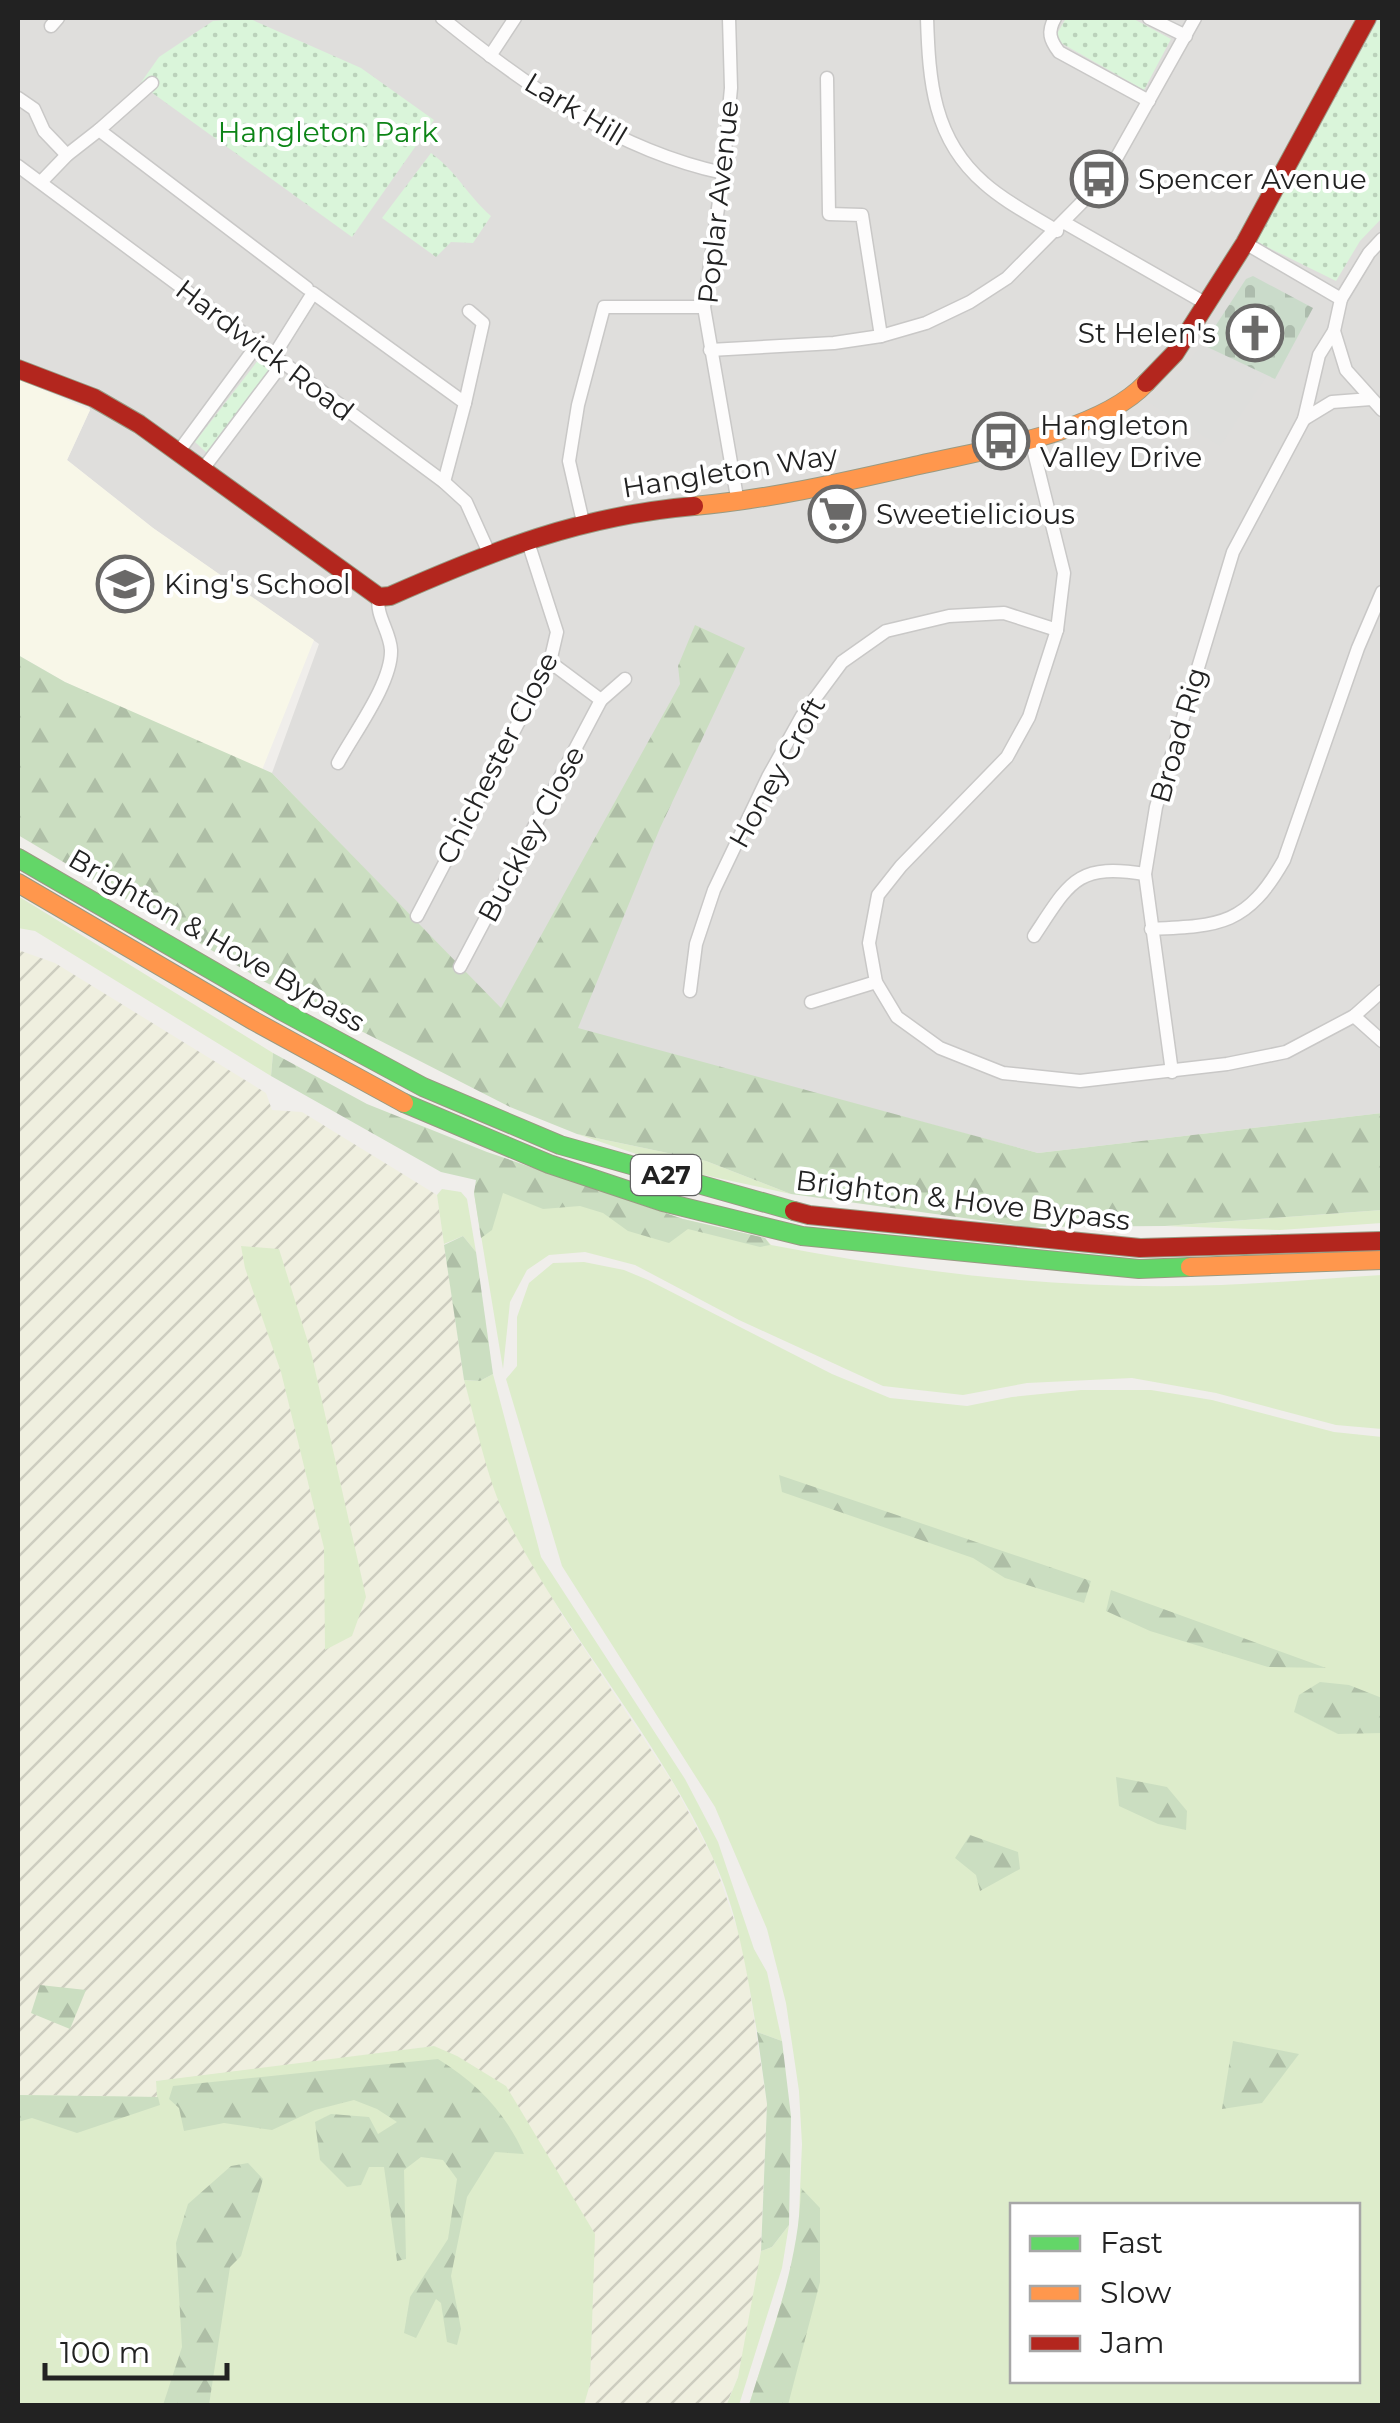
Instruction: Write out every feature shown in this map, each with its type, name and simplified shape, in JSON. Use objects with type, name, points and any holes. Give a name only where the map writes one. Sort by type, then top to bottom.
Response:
[{"type":"main road","name":"Hangleton Way","points":[[379,597],[390,596],[527,539],[583,522],[766,500],[1030,440],[1108,411],[1141,389],[1175,353],[1245,243],[1368,18]]},
{"type":"main road","points":[[18,369],[94,398],[178,451],[379,597]]},
{"type":"main road","name":"Brighton & Hove Bypass","points":[[18,858],[423,1087],[560,1145],[809,1215],[1140,1248],[1382,1241]]},
{"type":"main road","name":"Brighton & Hove Bypass","points":[[18,883],[409,1106],[549,1164],[663,1202],[802,1236],[1138,1269],[1382,1260]]},
{"type":"street","name":"Lark Hill","points":[[442,18],[576,115],[651,153],[723,173]]},
{"type":"street","points":[[490,56],[516,18]]},
{"type":"street","name":"Poplar Avenue","points":[[729,18],[731,88],[704,307],[738,503]]},
{"type":"street","points":[[927,18],[928,65],[936,112],[953,151],[984,184],[1205,303]]},
{"type":"street","points":[[1055,18],[1050,26],[1050,40],[1059,52],[1149,101]]},
{"type":"street","points":[[1149,18],[1186,36]]},
{"type":"street","points":[[710,350],[834,344],[881,336],[926,323],[970,302],[1007,278],[1104,180],[1196,18]]},
{"type":"street","points":[[827,78],[829,214],[862,215],[881,336]]},
{"type":"street","points":[[41,182],[152,82]]},
{"type":"street","points":[[18,98],[34,109],[44,130],[67,155]]},
{"type":"street","points":[[99,130],[308,288]]},
{"type":"street","name":"Hardwick Road","points":[[18,166],[444,482],[466,502],[489,553]]},
{"type":"street","name":"Broad Rig","points":[[1172,1072],[1146,874],[1156,807],[1233,552],[1304,419],[1319,354],[1334,331],[1341,299],[1382,240]]},
{"type":"street","points":[[1245,243],[1341,299]]},
{"type":"street","points":[[203,469],[278,360],[312,293],[465,403]]},
{"type":"street","points":[[583,522],[569,461],[578,406],[604,306],[704,307]]},
{"type":"street","points":[[444,482],[483,323],[469,311]]},
{"type":"street","points":[[1334,331],[1346,370],[1382,410]]},
{"type":"street","points":[[178,451],[257,344]]},
{"type":"street","points":[[1304,419],[1332,402],[1371,399]]},
{"type":"street","points":[[1030,440],[1064,573],[1057,630],[1029,717],[1007,757],[901,866],[878,895],[869,943],[876,982],[897,1016],[940,1048],[1003,1073],[1080,1081],[1172,1072],[1286,1052],[1354,1016],[1382,991]]},
{"type":"street","name":"Chichester Close","points":[[417,916],[550,662],[557,632],[527,539]]},
{"type":"street","points":[[1151,929],[1213,926],[1247,908],[1266,891],[1284,860],[1358,648],[1382,592]]},
{"type":"street","points":[[338,762],[390,667],[391,648],[377,606],[379,597]]},
{"type":"street","name":"Honey Croft","points":[[690,991],[696,944],[714,890],[768,776],[802,716],[842,662],[886,631],[948,616],[1004,613],[1057,630]]},
{"type":"street","points":[[550,662],[600,700]]},
{"type":"street","name":"Buckley Close","points":[[460,967],[600,700],[625,678]]},
{"type":"street","points":[[1034,936],[1081,877],[1094,870],[1146,874]]},
{"type":"street","points":[[811,1002],[876,982]]},
{"type":"street","points":[[1354,1016],[1382,1041]]},
{"type":"shaded area","points":[[18,18],[1382,18],[1382,1113],[1038,1153],[501,1009],[272,773],[319,644],[153,528],[67,460],[90,410],[87,391],[18,361]]},
{"type":"shaded area","points":[[1253,276],[1313,308],[1275,379],[1267,376],[1220,446],[1146,401],[1183,370],[1246,279]]},
{"type":"shaded area","name":"King's School","points":[[18,379],[90,410],[67,460],[153,528],[314,640],[262,770],[65,682],[18,655]]},
{"type":"green space","name":"Hangleton Park","points":[[248,18],[361,68],[434,120],[352,237],[140,84],[159,57],[213,21]]},
{"type":"green space","points":[[1066,18],[1132,18],[1171,39],[1144,90],[1054,39]]},
{"type":"green space","points":[[1379,18],[1382,218],[1360,241],[1336,281],[1257,242]]},
{"type":"green space","points":[[431,153],[491,216],[473,243],[451,242],[436,257],[382,218]]},
{"type":"green space","points":[[1253,276],[1313,308],[1275,379],[1203,345],[1246,279]]},
{"type":"green space","points":[[259,359],[272,369],[208,454],[195,442]]},
{"type":"green space","points":[[695,625],[745,648],[660,828],[578,1028],[1038,1153],[1382,1113],[1382,1210],[1165,1226],[1028,1227],[791,1194],[706,1161],[577,1134],[510,1107],[265,982],[18,835],[18,655],[65,682],[272,773],[501,1008],[680,684],[678,666]]},
{"type":"green space","points":[[18,896],[273,1053],[271,1076],[35,931],[18,928]]},
{"type":"green space","points":[[18,950],[55,963],[266,1093],[272,1110],[302,1112],[437,1195],[464,1380],[501,1508],[562,1615],[673,1783],[713,1858],[743,1946],[767,2104],[760,2269],[738,2377],[726,2405],[584,2405],[590,2384],[594,2234],[434,2046],[156,2081],[158,2097],[18,2095]]},
{"type":"green space","points":[[273,1053],[367,1104],[487,1152],[683,1219],[765,1238],[770,1245],[760,1247],[688,1229],[669,1243],[628,1231],[603,1213],[580,1206],[543,1209],[503,1193],[492,1230],[481,1238],[474,1193],[476,1180],[441,1172],[271,1076]]},
{"type":"green space","points":[[577,1134],[706,1161],[791,1194],[690,1172]]},
{"type":"green space","points":[[477,1180],[613,1197],[683,1219],[765,1238],[771,1245],[995,1278],[1165,1286],[1382,1275],[1382,1429],[1336,1425],[1216,1393],[1132,1378],[1027,1383],[963,1395],[883,1386],[739,1320],[635,1265],[585,1252],[549,1255],[527,1270],[510,1302],[503,1369],[474,1193]]},
{"type":"green space","points":[[442,1189],[461,1192],[467,1199],[476,1252],[463,1236],[444,1244],[437,1195]]},
{"type":"green space","points":[[1382,1210],[1382,1223],[1280,1230],[1165,1226]]},
{"type":"green space","points":[[463,1236],[476,1252],[493,1374],[480,1381],[464,1380],[444,1245]]},
{"type":"green space","points":[[241,1246],[279,1249],[311,1352],[366,1597],[352,1636],[325,1650],[324,1548],[281,1372]]},
{"type":"green space","points":[[584,1262],[624,1270],[832,1374],[890,1398],[967,1406],[1081,1390],[1151,1390],[1212,1400],[1334,1432],[1382,1437],[1382,2405],[749,2405],[798,2239],[802,2144],[786,2003],[767,1929],[715,1807],[562,1566],[506,1379],[517,1366],[517,1317],[529,1283],[553,1263]]},
{"type":"green space","points":[[493,1374],[541,1557],[685,1779],[718,1842],[754,1949],[767,1972],[782,2041],[757,2032],[729,1898],[689,1811],[553,1599],[503,1511],[464,1380],[480,1381]]},
{"type":"green space","points":[[779,1475],[1091,1581],[1084,1603],[1005,1578],[973,1558],[782,1492]]},
{"type":"green space","points":[[1111,1590],[1326,1668],[1268,1667],[1150,1631],[1106,1611]]},
{"type":"green space","points":[[1320,1682],[1349,1685],[1382,1698],[1382,1733],[1338,1734],[1294,1712],[1299,1695]]},
{"type":"green space","points":[[1116,1777],[1167,1787],[1187,1811],[1186,1830],[1158,1824],[1119,1806]]},
{"type":"green space","points":[[970,1835],[1018,1852],[1020,1869],[980,1891],[976,1875],[955,1858]]},
{"type":"green space","points":[[40,1985],[86,1990],[70,2029],[31,2013]]},
{"type":"green space","points":[[757,2032],[782,2041],[791,2116],[789,2225],[772,2247],[761,2251],[767,2104]]},
{"type":"green space","points":[[1233,2041],[1299,2054],[1262,2103],[1222,2109]]},
{"type":"green space","points":[[434,2046],[506,2086],[595,2234],[590,2384],[584,2405],[18,2406],[18,2095],[157,2097],[156,2081]]},
{"type":"green space","points":[[438,2059],[488,2100],[524,2154],[495,2152],[467,2197],[451,2276],[461,2329],[457,2345],[447,2342],[441,2303],[436,2299],[416,2338],[404,2333],[410,2297],[448,2239],[457,2179],[443,2160],[421,2157],[404,2170],[406,2259],[397,2261],[384,2167],[369,2167],[361,2185],[347,2187],[320,2160],[315,2122],[331,2114],[369,2117],[378,2134],[397,2122],[354,2100],[315,2110],[272,2130],[224,2123],[184,2131],[179,2108],[169,2099],[173,2086]]},
{"type":"green space","points":[[18,2095],[158,2097],[160,2105],[77,2133],[32,2118],[18,2122]]},
{"type":"green space","points":[[248,2163],[263,2179],[241,2256],[230,2267],[209,2405],[163,2405],[182,2347],[176,2243],[188,2204],[231,2166]]},
{"type":"green space","points":[[801,2188],[820,2208],[820,2282],[788,2405],[749,2405],[789,2271]]},
{"type":"green space","points":[[789,2225],[782,2268],[739,2405],[726,2406],[738,2377],[761,2251],[772,2247]]},
{"type":"traffic: fast","points":[[18,858],[282,1011],[423,1087],[560,1145],[794,1211]]},
{"type":"traffic: fast","points":[[404,1103],[549,1164],[663,1202],[802,1236],[1139,1269],[1190,1267]]},
{"type":"traffic: slow","points":[[694,506],[807,489],[1039,437],[1100,415],[1146,383]]},
{"type":"traffic: slow","points":[[18,883],[254,1021],[404,1103]]},
{"type":"traffic: slow","points":[[1190,1267],[1382,1260]]},
{"type":"traffic: jam","points":[[1146,383],[1175,353],[1245,243],[1367,18]]},
{"type":"traffic: jam","points":[[18,369],[94,398],[139,424],[379,597],[575,527],[694,506]]},
{"type":"traffic: jam","points":[[794,1211],[1140,1248],[1382,1241]]},
{"type":"place","name":"Spencer Avenue","points":[[1099,179]]},
{"type":"place","name":"St Helen's","points":[[1255,333]]},
{"type":"place","name":"Hangleton Valley Drive","points":[[1001,441]]},
{"type":"place","name":"Sweetielicious","points":[[837,514]]},
{"type":"place","name":"King's School","points":[[125,584]]}]
